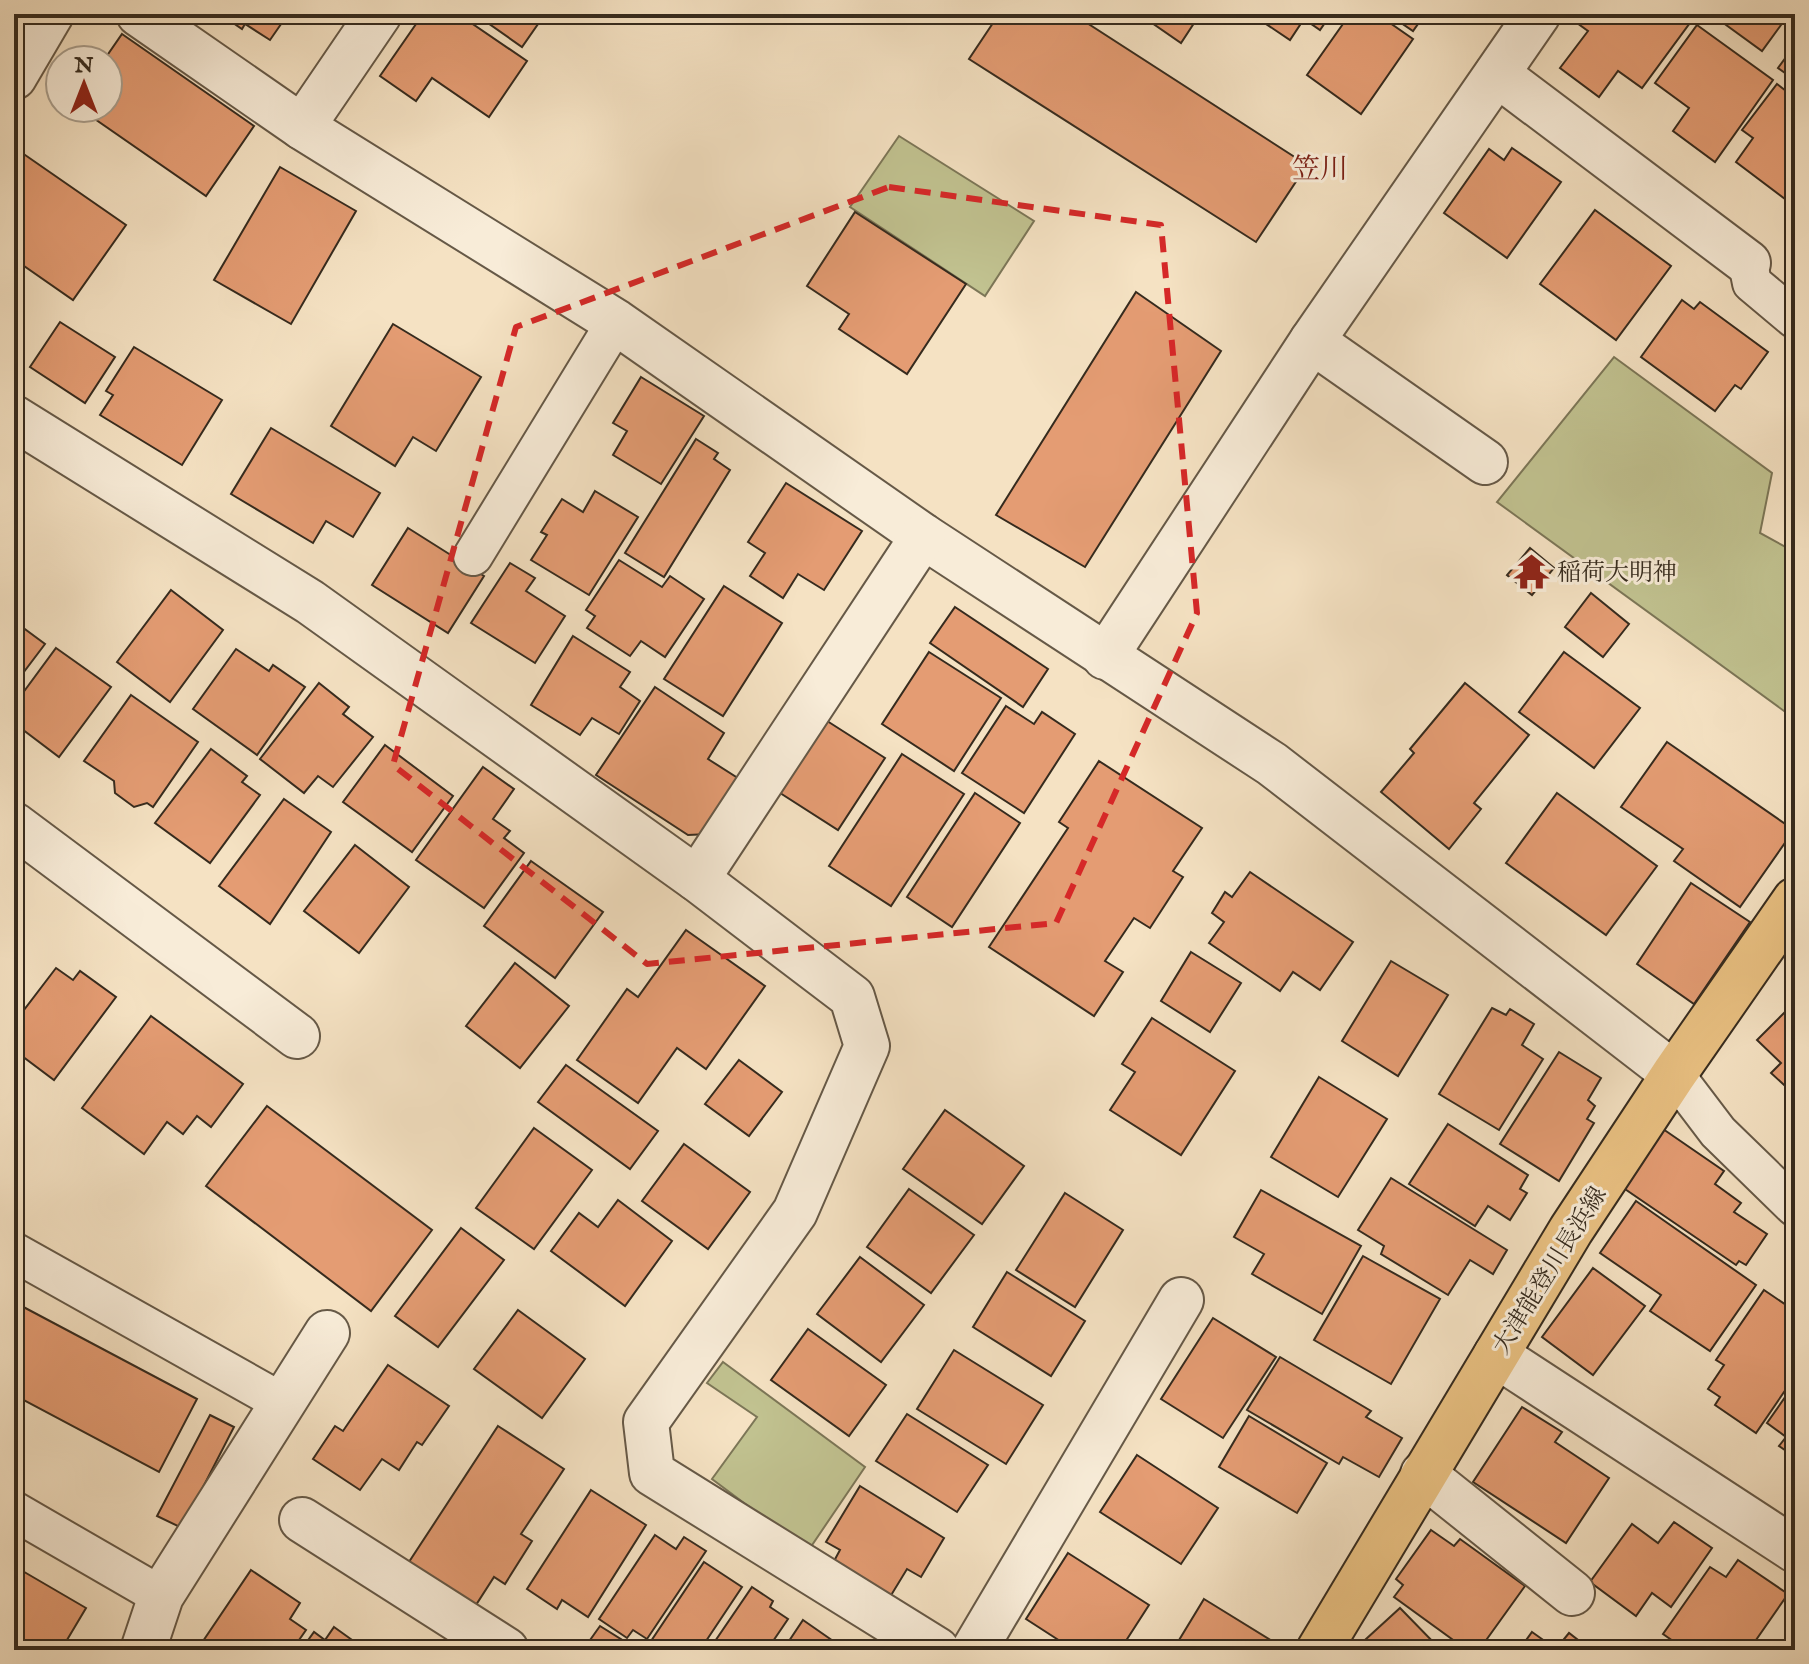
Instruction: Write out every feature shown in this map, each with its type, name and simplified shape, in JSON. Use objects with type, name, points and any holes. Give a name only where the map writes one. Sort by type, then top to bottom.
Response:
[{"type":"main road","name":"大津能登川長浜線","points":[[1319,1650],[1571,1230],[1795,900]]},
{"type":"street","points":[[14,77],[51,14]]},
{"type":"street","points":[[139,14],[302,127],[616,322],[923,536],[1272,764],[1674,1074]]},
{"type":"street","points":[[302,127],[379,14]]},
{"type":"street","points":[[1105,657],[1312,341],[1538,14]]},
{"type":"street","points":[[1497,74],[1748,263]]},
{"type":"street","points":[[1312,341],[1485,462]]},
{"type":"street","points":[[14,418],[310,602],[697,879],[852,997],[867,1046],[795,1212],[646,1422],[652,1473],[937,1650]]},
{"type":"street","points":[[697,879],[923,536]]},
{"type":"street","points":[[14,825],[297,1036]]},
{"type":"street","points":[[974,1650],[1181,1300]]},
{"type":"street","points":[[143,1650],[161,1596],[327,1333]]},
{"type":"street","points":[[1496,1355],[1795,1550]]},
{"type":"street","points":[[1423,1474],[1572,1593]]},
{"type":"street","points":[[302,1520],[506,1650]]},
{"type":"lane","points":[[1748,263],[1752,283],[1795,319]]},
{"type":"lane","points":[[473,556],[616,322]]},
{"type":"lane","points":[[1674,1074],[1718,1132],[1795,1207]]},
{"type":"lane","points":[[14,1252],[283,1403]]},
{"type":"lane","points":[[14,1511],[161,1596]]},
{"type":"highlighted area","points":[[889,187],[1161,225],[1197,613],[1056,923],[647,964],[393,765],[516,327]]},
{"type":"green space","points":[[899,136],[1034,221],[985,296],[850,207]]},
{"type":"green space","points":[[1614,357],[1772,473],[1760,533],[1795,552],[1795,719],[1497,502]]},
{"type":"green space","points":[[723,1362],[865,1467],[808,1551],[712,1479],[757,1417],[707,1383]]},
{"type":"building","points":[[220,14],[288,14],[270,40],[245,24],[242,29]]},
{"type":"building","points":[[423,14],[458,14],[527,61],[489,117],[432,78],[416,101],[380,76]]},
{"type":"building","points":[[475,14],[545,14],[522,47]]},
{"type":"building","points":[[999,14],[1073,14],[1307,165],[1256,242],[969,59]]},
{"type":"building","points":[[1139,14],[1200,14],[1181,43]]},
{"type":"building","points":[[1251,14],[1331,14],[1320,30],[1304,19],[1290,40]]},
{"type":"building","points":[[1350,14],[1377,14],[1413,39],[1361,114],[1307,75]]},
{"type":"building","points":[[1388,14],[1425,14],[1413,31]]},
{"type":"building","points":[[1584,14],[1695,16],[1642,88],[1618,71],[1599,97],[1560,68],[1588,31],[1577,23]]},
{"type":"building","points":[[1711,14],[1789,14],[1762,51]]},
{"type":"building","points":[[1697,25],[1773,80],[1715,162],[1673,131],[1689,108],[1655,83]]},
{"type":"building","points":[[122,34],[254,126],[206,196],[102,124],[124,124],[124,44],[115,44]]},
{"type":"building","points":[[1795,45],[1795,80],[1778,68]]},
{"type":"building","points":[[1777,84],[1795,98],[1793,205],[1736,162],[1753,138],[1742,130]]},
{"type":"building","points":[[15,148],[126,225],[73,300],[14,259]]},
{"type":"building","points":[[1512,148],[1561,182],[1507,258],[1444,213],[1489,149],[1504,160]]},
{"type":"building","points":[[280,167],[356,211],[291,324],[214,280]]},
{"type":"building","points":[[1595,210],[1671,266],[1616,340],[1540,284]]},
{"type":"building","points":[[855,212],[966,284],[907,374],[839,329],[849,314],[807,286]]},
{"type":"building","points":[[1136,292],[1221,351],[1085,567],[996,515]]},
{"type":"building","points":[[1682,300],[1694,309],[1700,302],[1768,352],[1741,389],[1735,385],[1715,411],[1641,357]]},
{"type":"building","points":[[60,322],[115,357],[85,403],[30,367]]},
{"type":"building","points":[[393,324],[481,377],[436,451],[413,437],[395,466],[331,426]]},
{"type":"building","points":[[134,347],[222,400],[182,465],[100,415],[113,395],[106,391]]},
{"type":"building","points":[[641,377],[704,416],[661,484],[613,455],[627,431],[613,423]]},
{"type":"building","points":[[271,428],[380,493],[353,537],[326,521],[313,543],[231,494]]},
{"type":"building","points":[[696,439],[718,453],[714,459],[730,470],[664,577],[625,553]]},
{"type":"building","points":[[786,483],[862,531],[824,590],[798,574],[783,598],[750,576],[765,553],[748,542]]},
{"type":"building","points":[[595,491],[638,517],[589,595],[531,560],[547,535],[541,532],[562,499],[583,512]]},
{"type":"building","points":[[408,528],[484,576],[448,633],[372,585]]},
{"type":"building","name":"稲荷大明神","points":[[1530,548],[1554,568],[1532,595],[1507,575]]},
{"type":"building","points":[[619,560],[662,587],[670,576],[704,599],[665,657],[641,641],[630,656],[587,628],[595,616],[586,610]]},
{"type":"building","points":[[510,563],[535,578],[526,591],[565,616],[535,663],[471,623]]},
{"type":"building","points":[[724,586],[782,623],[723,716],[664,679]]},
{"type":"building","points":[[171,590],[223,630],[170,702],[117,662]]},
{"type":"building","points":[[1591,593],[1629,624],[1603,657],[1565,627]]},
{"type":"building","points":[[955,607],[1048,669],[1023,707],[930,643]]},
{"type":"building","points":[[14,621],[45,644],[14,685]]},
{"type":"building","points":[[573,636],[630,672],[620,687],[640,701],[619,734],[592,718],[580,735],[531,705]]},
{"type":"building","points":[[56,648],[111,687],[59,757],[14,723],[14,705]]},
{"type":"building","points":[[236,649],[269,671],[273,665],[305,687],[257,755],[193,709]]},
{"type":"building","points":[[929,652],[1001,698],[954,771],[882,724]]},
{"type":"building","points":[[1564,652],[1640,708],[1594,768],[1519,712]]},
{"type":"building","points":[[319,683],[349,707],[343,714],[373,737],[333,787],[318,776],[304,793],[260,759]]},
{"type":"building","points":[[1465,683],[1529,735],[1474,803],[1481,809],[1449,849],[1381,792],[1414,753],[1410,749]]},
{"type":"building","points":[[655,687],[724,733],[708,759],[744,782],[709,834],[688,835],[596,775]]},
{"type":"building","points":[[131,695],[198,742],[153,807],[147,803],[134,807],[115,793],[114,781],[84,761]]},
{"type":"building","points":[[1006,706],[1034,724],[1042,712],[1075,734],[1024,813],[962,773]]},
{"type":"building","points":[[824,719],[885,758],[838,830],[777,791]]},
{"type":"building","points":[[1667,742],[1794,830],[1740,907],[1674,861],[1683,849],[1621,807]]},
{"type":"building","points":[[385,745],[453,796],[412,852],[343,802]]},
{"type":"building","points":[[211,749],[247,776],[242,782],[260,795],[210,863],[155,823]]},
{"type":"building","points":[[902,754],[964,794],[891,906],[829,866]]},
{"type":"building","points":[[1099,761],[1202,828],[1173,871],[1183,877],[1150,928],[1134,918],[1105,961],[1123,972],[1094,1016],[989,947],[1068,828],[1059,822]]},
{"type":"building","points":[[483,767],[514,789],[493,819],[510,831],[504,838],[524,853],[484,908],[416,860]]},
{"type":"building","points":[[975,793],[1020,823],[952,927],[907,897]]},
{"type":"building","points":[[1557,793],[1657,866],[1606,935],[1506,863]]},
{"type":"building","points":[[284,799],[331,832],[270,924],[219,886]]},
{"type":"building","points":[[355,845],[409,887],[359,953],[304,911]]},
{"type":"building","points":[[531,861],[603,912],[555,978],[484,926]]},
{"type":"building","points":[[1250,872],[1353,942],[1320,990],[1293,972],[1280,991],[1209,943],[1224,922],[1212,913],[1225,892],[1232,897]]},
{"type":"building","points":[[1691,883],[1750,922],[1694,1004],[1637,964]]},
{"type":"building","points":[[686,930],[765,986],[706,1069],[677,1048],[638,1103],[577,1060],[627,989],[638,997]]},
{"type":"building","points":[[1191,952],[1241,983],[1210,1032],[1161,1001]]},
{"type":"building","points":[[1391,961],[1448,995],[1398,1076],[1342,1041]]},
{"type":"building","points":[[515,963],[569,1006],[520,1068],[466,1026]]},
{"type":"building","points":[[56,968],[73,980],[80,971],[116,997],[54,1080],[14,1050],[14,1023]]},
{"type":"building","points":[[1790,1007],[1795,1011],[1795,1095],[1771,1073],[1781,1063],[1757,1040]]},
{"type":"building","points":[[1492,1008],[1506,1015],[1510,1009],[1534,1024],[1522,1045],[1543,1059],[1499,1130],[1439,1094]]},
{"type":"building","points":[[151,1016],[243,1084],[211,1127],[197,1116],[183,1134],[167,1122],[144,1154],[82,1108]]},
{"type":"building","points":[[1152,1018],[1235,1071],[1181,1155],[1110,1110],[1135,1072],[1122,1064]]},
{"type":"building","points":[[1559,1052],[1601,1078],[1588,1100],[1595,1106],[1587,1119],[1594,1123],[1559,1181],[1500,1144]]},
{"type":"building","points":[[739,1060],[782,1092],[749,1136],[705,1104]]},
{"type":"building","points":[[566,1065],[658,1131],[630,1169],[538,1102]]},
{"type":"building","points":[[1319,1077],[1387,1119],[1338,1197],[1271,1157]]},
{"type":"building","points":[[267,1106],[432,1230],[371,1311],[206,1186]]},
{"type":"building","points":[[945,1110],[1024,1166],[982,1224],[903,1169]]},
{"type":"building","points":[[1448,1124],[1528,1175],[1520,1189],[1527,1193],[1510,1220],[1488,1206],[1475,1226],[1409,1184]]},
{"type":"building","points":[[534,1128],[592,1170],[534,1249],[476,1208]]},
{"type":"building","points":[[1663,1129],[1724,1171],[1715,1184],[1741,1203],[1734,1212],[1767,1234],[1746,1265],[1739,1261],[1736,1265],[1622,1187]]},
{"type":"building","points":[[684,1144],[750,1192],[708,1249],[642,1201]]},
{"type":"building","points":[[1391,1178],[1507,1250],[1493,1274],[1470,1260],[1448,1295],[1381,1254],[1384,1246],[1358,1230]]},
{"type":"building","points":[[909,1189],[974,1235],[931,1293],[867,1247]]},
{"type":"building","points":[[1261,1190],[1361,1246],[1322,1314],[1252,1274],[1264,1254],[1234,1237]]},
{"type":"building","points":[[1065,1193],[1123,1230],[1075,1307],[1016,1270]]},
{"type":"building","points":[[618,1200],[672,1241],[625,1306],[551,1251],[579,1213],[598,1227]]},
{"type":"building","points":[[1636,1201],[1756,1285],[1710,1351],[1650,1311],[1661,1295],[1600,1253]]},
{"type":"building","points":[[461,1228],[504,1260],[438,1347],[395,1316]]},
{"type":"building","points":[[1363,1256],[1440,1299],[1391,1384],[1314,1340]]},
{"type":"building","points":[[860,1257],[924,1305],[881,1362],[817,1314]]},
{"type":"building","points":[[1593,1268],[1645,1306],[1593,1375],[1542,1337]]},
{"type":"building","points":[[1007,1272],[1085,1321],[1051,1376],[973,1327]]},
{"type":"building","points":[[1764,1290],[1795,1311],[1795,1376],[1756,1433],[1715,1405],[1720,1397],[1708,1389],[1724,1365],[1716,1360]]},
{"type":"building","points":[[14,1302],[197,1399],[159,1472],[14,1395]]},
{"type":"building","points":[[518,1310],[585,1359],[542,1418],[474,1369]]},
{"type":"building","points":[[1213,1318],[1276,1357],[1223,1438],[1161,1399]]},
{"type":"building","points":[[808,1329],[886,1385],[849,1436],[771,1380]]},
{"type":"building","points":[[954,1350],[1043,1405],[1006,1464],[917,1409]]},
{"type":"building","points":[[1280,1357],[1371,1411],[1366,1417],[1402,1438],[1379,1477],[1343,1457],[1339,1464],[1247,1410]]},
{"type":"building","points":[[388,1365],[449,1406],[422,1445],[417,1442],[399,1470],[382,1459],[360,1490],[313,1459],[335,1426],[343,1431]]},
{"type":"building","points":[[1795,1383],[1795,1457],[1779,1446],[1786,1437],[1767,1423]]},
{"type":"building","points":[[1522,1407],[1562,1432],[1555,1442],[1609,1478],[1566,1543],[1473,1482]]},
{"type":"building","points":[[907,1414],[988,1465],[957,1512],[876,1461]]},
{"type":"building","points":[[210,1415],[234,1427],[182,1528],[157,1516]]},
{"type":"building","points":[[1249,1416],[1327,1463],[1297,1513],[1219,1467]]},
{"type":"building","points":[[498,1426],[564,1469],[521,1534],[532,1541],[505,1584],[494,1577],[474,1608],[407,1565]]},
{"type":"building","points":[[1137,1455],[1218,1508],[1181,1564],[1100,1512]]},
{"type":"building","points":[[860,1486],[944,1538],[921,1577],[907,1569],[890,1597],[833,1563],[840,1550],[826,1542]]},
{"type":"building","points":[[591,1490],[646,1525],[588,1617],[562,1600],[557,1609],[527,1589]]},
{"type":"building","points":[[1674,1522],[1712,1548],[1671,1607],[1652,1593],[1636,1616],[1590,1582],[1632,1524],[1658,1543]]},
{"type":"building","points":[[1431,1530],[1454,1546],[1460,1539],[1525,1586],[1479,1650],[1467,1650],[1394,1597],[1403,1585],[1396,1579]]},
{"type":"building","points":[[655,1535],[676,1549],[684,1537],[706,1551],[647,1639],[633,1630],[627,1638],[599,1619]]},
{"type":"building","points":[[1068,1553],[1149,1605],[1120,1650],[1074,1650],[1026,1619]]},
{"type":"building","points":[[1738,1560],[1788,1594],[1749,1650],[1686,1650],[1663,1634],[1710,1567],[1726,1577]]},
{"type":"building","points":[[704,1562],[742,1587],[700,1650],[645,1650]]},
{"type":"building","points":[[14,1566],[86,1608],[61,1650],[14,1650]]},
{"type":"building","points":[[251,1570],[300,1603],[290,1619],[306,1630],[292,1650],[197,1650]]},
{"type":"building","points":[[752,1587],[773,1601],[770,1607],[788,1619],[767,1650],[709,1650]]},
{"type":"building","points":[[1204,1599],[1272,1641],[1266,1650],[1173,1650]]},
{"type":"building","points":[[1400,1608],[1441,1650],[1354,1650]]},
{"type":"building","points":[[803,1620],[846,1650],[783,1650]]},
{"type":"building","points":[[600,1626],[635,1648],[583,1650]]},
{"type":"building","points":[[334,1627],[366,1650],[301,1650],[314,1632],[325,1640]]},
{"type":"building","points":[[1532,1632],[1556,1649],[1569,1633],[1591,1650],[1519,1650]]},
{"type":"place","name":"稲荷大明神","points":[[1531,572]]},
{"type":"district","name":"笠川","points":[[1320,168]]}]
